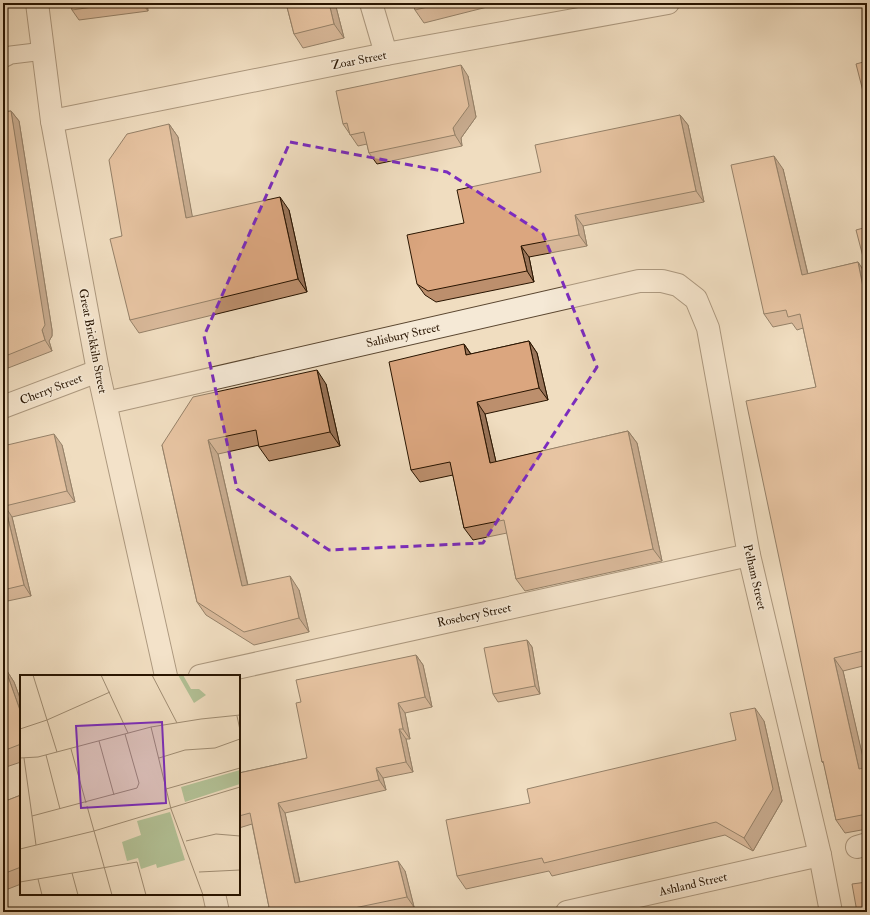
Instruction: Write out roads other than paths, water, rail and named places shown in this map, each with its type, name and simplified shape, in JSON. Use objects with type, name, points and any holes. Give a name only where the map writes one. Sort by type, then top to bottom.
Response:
[{"type":"street","name":"Great Brickkiln Street","points":[[37,3],[52,121],[98,370],[166,675]]},
{"type":"street","points":[[371,3],[386,54]]},
{"type":"street","name":"Zoar Street","points":[[52,121],[386,54],[668,3]]},
{"type":"street","name":"Salisbury Street","points":[[106,403],[638,281],[662,281],[678,285],[696,299]]},
{"type":"street","name":"Pelham Street","points":[[696,299],[708,328],[749,555],[820,855],[830,912]]},
{"type":"street","name":"Cherry Street","points":[[3,407],[98,370]]},
{"type":"street","name":"Rosebery Street","points":[[205,675],[749,555]]},
{"type":"street","name":"Ashland Street","points":[[567,912],[820,855]]},
{"type":"street","points":[[214,895],[218,912]]},
{"type":"lane","points":[[3,59],[11,55],[44,51]]}]
